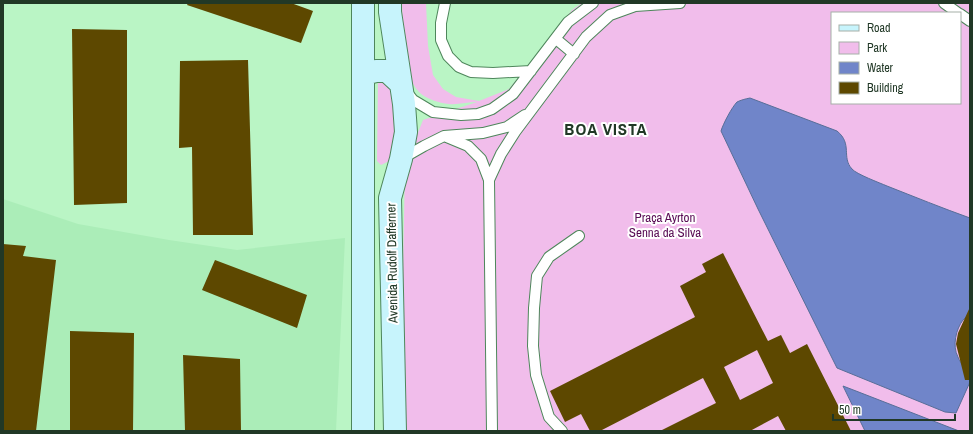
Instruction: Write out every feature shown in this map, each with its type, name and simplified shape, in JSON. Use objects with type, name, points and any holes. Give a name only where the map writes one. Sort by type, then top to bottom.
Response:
[{"type":"main road","points":[[363,3],[364,431]]},
{"type":"main road","name":"Avenida Rudolf Dafferner","points":[[390,3],[390,12],[404,104],[406,132],[401,159],[390,198],[395,431]]},
{"type":"main road","points":[[363,74],[376,71],[387,71],[400,84]]},
{"type":"main road","points":[[363,161],[374,174],[384,179],[395,171],[401,159]]},
{"type":"lane","points":[[444,3],[441,40],[448,56],[459,67],[471,72],[492,73],[531,71]]},
{"type":"lane","points":[[400,84],[413,100],[433,112],[461,115],[478,114],[492,109],[513,94],[568,22],[593,3]]},
{"type":"lane","points":[[489,180],[501,154],[586,37],[610,15],[636,6],[680,3]]},
{"type":"lane","points":[[944,3],[956,12]]},
{"type":"lane","points":[[961,15],[970,21]]},
{"type":"lane","points":[[556,39],[574,54]]},
{"type":"lane","points":[[401,159],[444,136],[483,133],[507,126],[531,111]]},
{"type":"lane","points":[[444,136],[468,146],[481,159],[489,180],[492,431]]},
{"type":"lane","points":[[562,431],[549,417],[536,375],[533,346],[534,308],[537,276],[549,257],[579,236]]},
{"type":"shaded area","points":[[3,199],[78,224],[237,250],[345,238],[336,431],[3,431]]},
{"type":"green space","name":"Praça Ayrton Senna da Silva","points":[[402,3],[426,3],[428,46],[433,75],[443,89],[456,97],[479,101],[509,89],[572,10],[582,3],[970,3],[970,431],[400,431],[405,165],[423,120],[477,102],[456,104],[437,102],[429,99],[419,92],[408,73],[403,37]]},
{"type":"green space","points":[[388,78],[396,109],[398,125],[391,160],[381,165],[377,161],[378,79]]},
{"type":"water","points":[[750,98],[837,131],[845,141],[847,160],[854,171],[887,186],[970,218],[970,314],[963,320],[957,333],[955,348],[959,359],[970,371],[970,382],[956,413],[945,412],[837,368],[721,131],[737,102]]},
{"type":"water","points":[[843,386],[856,391],[959,431],[865,431]]},
{"type":"building","points":[[188,3],[291,3],[313,11],[301,43],[187,5]]},
{"type":"building","points":[[72,29],[127,30],[127,203],[74,205]]},
{"type":"building","points":[[248,60],[253,235],[193,235],[192,147],[179,148],[180,61]]},
{"type":"building","points":[[3,244],[26,246],[23,256],[56,260],[36,431],[3,431]]},
{"type":"building","points":[[723,253],[768,341],[781,335],[790,353],[807,344],[851,431],[786,431],[778,416],[750,431],[660,431],[716,403],[703,378],[600,431],[590,431],[581,414],[565,422],[550,391],[695,317],[680,286],[706,272],[702,264]],"holes":[[[757,350],[773,383],[740,400],[724,367]]]},
{"type":"building","points":[[215,260],[307,295],[297,328],[202,290]]},
{"type":"building","points":[[970,307],[970,380],[965,380],[956,344],[958,333]]},
{"type":"building","points":[[70,331],[134,333],[133,431],[70,431]]},
{"type":"building","points":[[183,355],[240,359],[241,431],[185,431]]},
{"type":"district","name":"BOA VISTA","points":[[606,128]]}]
